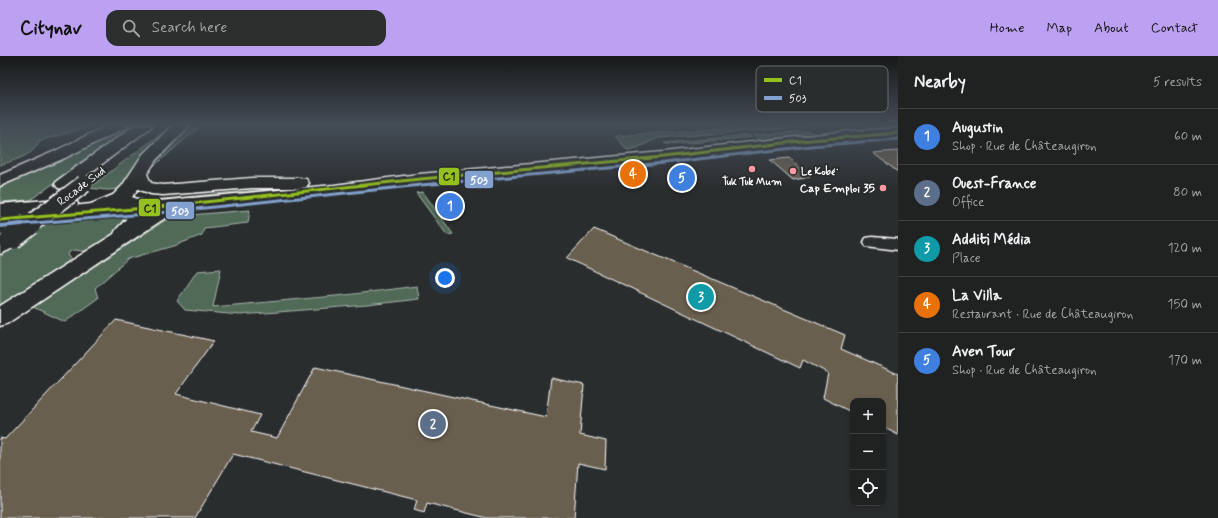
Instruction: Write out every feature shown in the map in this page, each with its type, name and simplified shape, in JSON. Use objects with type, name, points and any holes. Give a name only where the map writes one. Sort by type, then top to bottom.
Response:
[{"type":"main road","points":[[0,177],[74,147]]},
{"type":"main road","points":[[0,181],[75,147]]},
{"type":"main road","name":"Rocade Sud","points":[[2,226],[115,147]]},
{"type":"main road","name":"Rocade Sud","points":[[2,226],[84,184],[133,147]]},
{"type":"main road","points":[[2,226],[94,209],[119,199],[129,189],[154,151],[159,147]]},
{"type":"main road","points":[[89,208],[138,208],[194,203],[334,190],[419,179],[663,157],[756,147]]},
{"type":"main road","points":[[138,174],[145,187],[163,190],[252,183],[300,183]]},
{"type":"main road","points":[[2,226],[89,208],[119,199],[357,179],[419,179]]},
{"type":"main road","points":[[95,254],[130,227],[140,213],[136,205],[119,199]]},
{"type":"main road","points":[[0,317],[95,254],[160,214],[169,209],[194,203]]},
{"type":"street","points":[[872,242],[898,244]]},
{"type":"green space","points":[[0,147],[36,147],[23,157],[0,165]]},
{"type":"green space","points":[[81,147],[106,147],[30,200],[0,202],[0,185]]},
{"type":"green space","points":[[144,147],[155,147],[147,154],[123,189],[107,190],[89,188]]},
{"type":"green space","points":[[166,147],[177,147],[148,171]]},
{"type":"green space","points":[[624,147],[640,147],[637,148],[627,150]]},
{"type":"green space","points":[[299,186],[298,188],[222,195],[216,198],[144,206],[142,201]]},
{"type":"green space","points":[[423,192],[453,234],[447,235],[416,193]]},
{"type":"green space","points":[[250,210],[248,223],[204,228],[202,235],[174,246],[128,259],[95,288],[98,298],[65,322],[33,307],[164,221],[178,216]]},
{"type":"green space","points":[[134,215],[127,226],[90,252],[75,250],[70,251],[68,255],[73,260],[0,312],[0,257],[44,224]]},
{"type":"green space","points":[[221,269],[213,307],[346,295],[417,286],[419,299],[367,305],[240,315],[185,310],[177,301],[197,271]]},
{"type":"building","points":[[898,151],[898,172],[873,153]]},
{"type":"building","name":"Le Kobë","points":[[789,158],[810,177],[793,180],[770,160]]},
{"type":"building","points":[[594,229],[845,335],[841,349],[898,374],[898,435],[886,429],[886,398],[850,398],[850,412],[823,398],[828,373],[803,360],[800,368],[567,258]]},
{"type":"building","points":[[116,320],[214,341],[176,394],[260,415],[251,432],[277,438],[315,367],[546,417],[551,378],[584,385],[580,435],[606,441],[605,469],[578,463],[574,518],[487,518],[427,503],[424,513],[414,510],[417,500],[233,454],[195,518],[0,518],[0,438],[5,439]]},
{"type":"transit line","name":"C1","points":[[0,220],[158,207],[420,179],[663,157],[753,147]]},
{"type":"transit line","name":"503","points":[[0,226],[158,213],[421,185],[664,163],[806,147]]},
{"type":"place","name":"Tuk Tuk Mum","points":[[752,169]]},
{"type":"place","name":"Le Kobë","points":[[793,171]]},
{"type":"place","name":"La Villa","points":[[633,174]]},
{"type":"place","name":"Aven Tour","points":[[682,178]]},
{"type":"place","name":"Cap Emploi 35","points":[[883,188]]},
{"type":"place","name":"Augustin","points":[[450,206]]},
{"type":"place","name":"Additi Média","points":[[701,297]]},
{"type":"place","name":"Ouest-France","points":[[433,424]]}]
